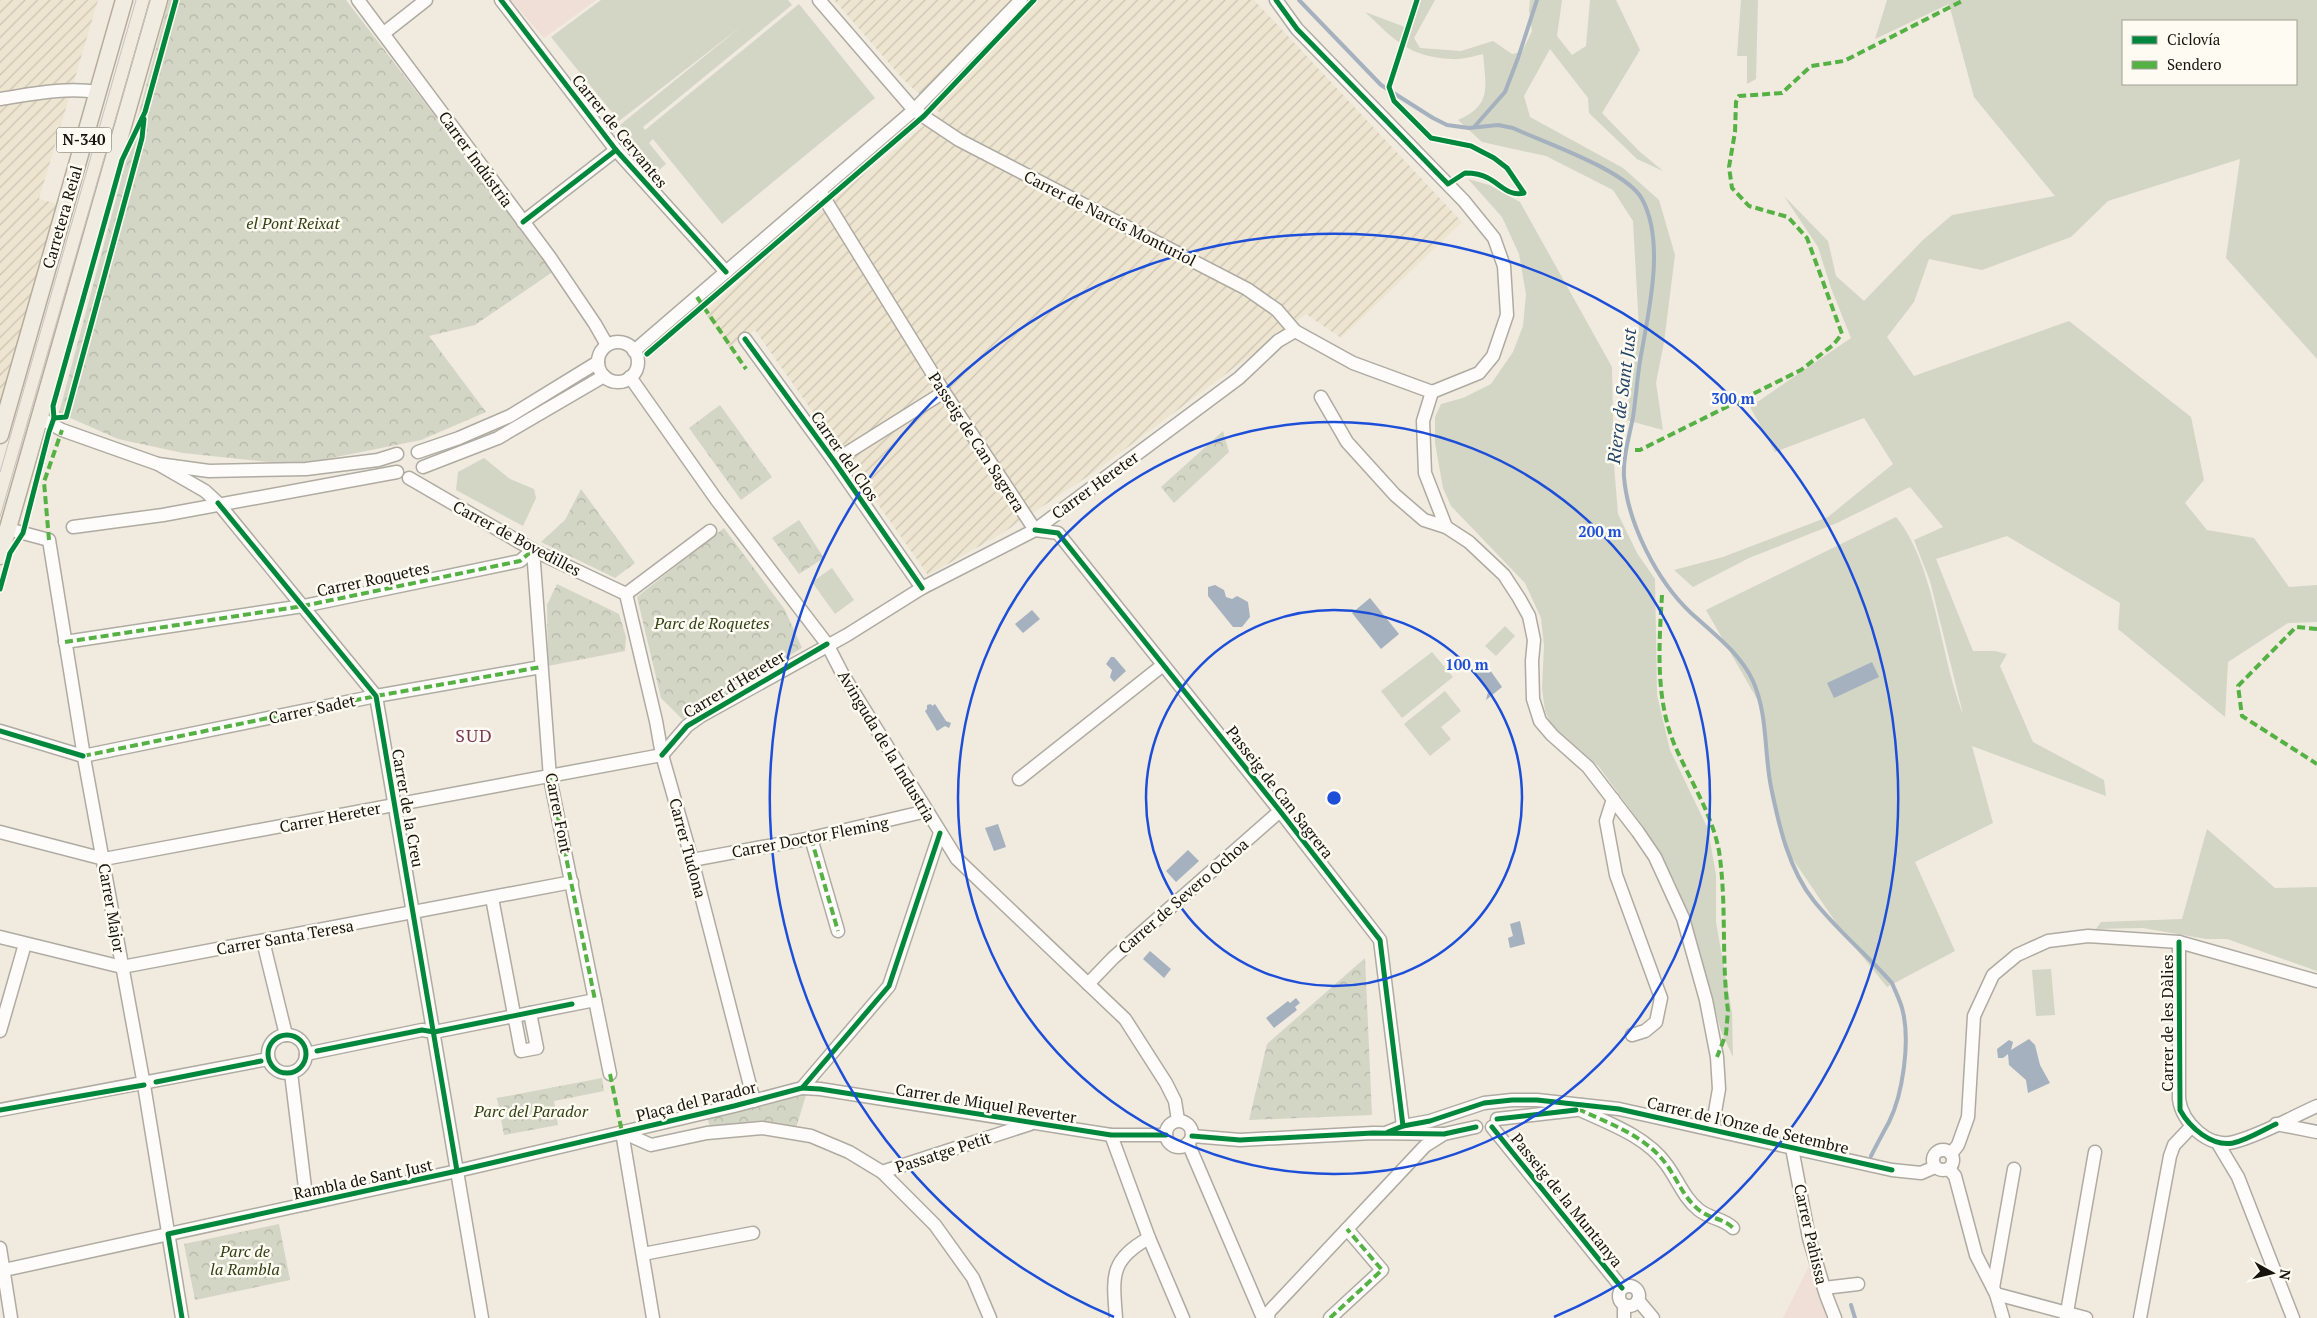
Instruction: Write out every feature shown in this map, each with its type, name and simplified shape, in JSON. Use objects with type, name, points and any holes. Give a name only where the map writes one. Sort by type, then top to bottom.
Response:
[{"type":"main road","name":"Carretera Reial","points":[[0,435],[124,0]]},
{"type":"main road","name":"N-340","points":[[0,556],[159,0]]},
{"type":"street","name":"Carrer Indústria","points":[[358,0],[549,256],[607,345]]},
{"type":"street","points":[[384,33],[426,0]]},
{"type":"street","name":"Carrer de Cervantes","points":[[501,0],[616,150],[726,272]]},
{"type":"street","name":"Carrer de Narcís Monturiol","points":[[819,0],[914,110],[959,140],[1247,289],[1277,310],[1295,331],[1352,363],[1432,392]]},
{"type":"street","points":[[634,351],[914,110],[1021,0]]},
{"type":"street","points":[[1276,0],[1297,29],[1453,190],[1494,238],[1504,266],[1506,315],[1493,356],[1479,373],[1432,392],[1423,421],[1426,473],[1446,527]]},
{"type":"street","points":[[0,99],[64,90],[80,89],[98,92]]},
{"type":"street","points":[[522,222],[616,150]]},
{"type":"street","name":"Passeig de Can Sagrera","points":[[821,192],[944,392],[1035,530],[1058,533],[1280,811],[1380,940],[1403,1126]]},
{"type":"street","name":"Carrer Hereter","points":[[827,644],[847,635],[922,588],[1035,530],[1239,378],[1278,341],[1295,331]]},
{"type":"street","name":"Carrer del Clos","points":[[745,339],[834,461],[922,588]]},
{"type":"street","points":[[40,418],[62,430],[158,464],[209,470],[306,469],[378,460],[407,449],[418,452],[459,438],[510,416],[598,362],[602,350],[607,345],[622,342],[634,351],[637,367],[630,377],[617,382],[604,376],[598,362]]},
{"type":"street","points":[[423,467],[498,438],[604,376]]},
{"type":"street","name":"Avinguda de la Industria","points":[[630,377],[716,499],[827,644],[843,675],[957,859],[1125,1019],[1166,1083],[1175,1101],[1178,1120]]},
{"type":"street","points":[[834,461],[944,392]]},
{"type":"street","points":[[1321,397],[1347,442],[1396,495],[1424,520],[1446,527],[1469,542],[1504,575],[1529,616],[1534,640],[1532,677],[1535,710],[1552,735],[1588,767],[1638,832],[1659,865],[1682,918],[1698,970],[1717,1057],[1719,1089],[1712,1128]]},
{"type":"street","points":[[73,528],[163,514],[397,472],[409,478],[420,473],[423,467],[423,462],[418,452]]},
{"type":"street","points":[[397,454],[394,460],[397,472]]},
{"type":"street","name":"Carrer de la Creu","points":[[158,464],[205,491],[218,503],[376,696],[482,1318]]},
{"type":"street","name":"Carrer de Bovedilles","points":[[409,478],[533,550],[626,594]]},
{"type":"street","name":"Carrer Major","points":[[8,529],[50,540],[64,642],[144,1085],[182,1318]]},
{"type":"street","points":[[626,594],[710,531]]},
{"type":"street","name":"Carrer Roquetes","points":[[64,642],[303,606],[520,561],[533,550]]},
{"type":"street","name":"Carrer Font","points":[[533,550],[550,778],[610,1074]]},
{"type":"street","name":"Carrer Tudona","points":[[626,594],[656,721],[662,755],[692,860],[754,1101]]},
{"type":"street","name":"Carrer d'Hereter","points":[[662,755],[687,726],[694,721],[827,644]]},
{"type":"street","points":[[1020,779],[1163,665]]},
{"type":"street","name":"Carrer Sadet","points":[[84,756],[376,696],[541,667]]},
{"type":"street","points":[[0,731],[84,756]]},
{"type":"street","name":"Carrer Hereter","points":[[0,832],[104,859],[550,778],[662,755]]},
{"type":"street","points":[[1613,799],[1606,821],[1616,875],[1661,998],[1656,1022],[1645,1031],[1632,1035]]},
{"type":"street","name":"Carrer Doctor Fleming","points":[[692,860],[811,838],[927,811]]},
{"type":"street","name":"Carrer de Severo Ochoa","points":[[1088,984],[1113,958],[1280,811]]},
{"type":"street","points":[[802,1088],[889,986],[940,833]]},
{"type":"street","points":[[811,838],[838,931]]},
{"type":"street","name":"Carrer Santa Teresa","points":[[0,936],[25,944],[122,967],[413,914],[572,882]]},
{"type":"street","points":[[492,898],[521,1051],[537,1048],[530,1013]]},
{"type":"street","points":[[1950,1154],[1958,1145],[1968,1117],[1974,1016],[1993,975],[2017,955],[2048,941],[2088,936],[2179,942],[2317,981]]},
{"type":"street","points":[[263,941],[286,1035]]},
{"type":"street","name":"Carrer de les Dàlies","points":[[2179,942],[2180,1110],[2199,1133],[2217,1142]]},
{"type":"street","points":[[0,1031],[25,944]]},
{"type":"street","points":[[306,1054],[422,1030],[434,1032],[595,1000]]},
{"type":"street","points":[[286,1035],[300,1040],[306,1054],[302,1066],[291,1073],[277,1071],[268,1060],[268,1051],[271,1043],[278,1037],[286,1035]]},
{"type":"street","points":[[0,1110],[144,1085],[268,1060]]},
{"type":"street","points":[[291,1073],[307,1204]]},
{"type":"street","name":"Carrer de Miquel Reverter","points":[[776,1094],[802,1088],[820,1089],[1111,1135],[1166,1135]]},
{"type":"street","name":"Plaça del Parador","points":[[622,1132],[694,1116],[776,1094]]},
{"type":"street","name":"Carrer de l'Onze de Setembre","points":[[1479,1105],[1530,1100],[1619,1108],[1892,1170],[1921,1173],[1935,1167]]},
{"type":"street","points":[[1476,1127],[1471,1118],[1479,1105]]},
{"type":"street","points":[[1263,1318],[1190,1140],[1190,1127],[1187,1123],[1178,1120],[1172,1122],[1167,1128],[1168,1142],[1174,1146],[1182,1147],[1190,1140],[1240,1140],[1388,1132],[1444,1134],[1476,1127],[1481,1129],[1494,1123],[1496,1111],[1491,1105],[1479,1105],[1388,1132]]},
{"type":"street","points":[[2217,1142],[2233,1143],[2317,1106]]},
{"type":"street","name":"Carrer de l'Onze de Setembre","points":[[1494,1123],[1598,1107]]},
{"type":"street","points":[[1578,1110],[1620,1128],[1659,1154],[1668,1165],[1682,1193],[1701,1212],[1726,1221],[1733,1228]]},
{"type":"street","points":[[694,1116],[706,1133]]},
{"type":"street","name":"Passatge Petit","points":[[882,1172],[1033,1123]]},
{"type":"street","name":"Passeig de la Muntanya","points":[[1494,1123],[1622,1288]]},
{"type":"street","points":[[2276,1124],[2317,1132]]},
{"type":"street","points":[[2140,1318],[2168,1164],[2174,1145],[2192,1126]]},
{"type":"street","points":[[622,1132],[651,1146],[706,1133],[762,1128],[811,1136],[849,1152],[882,1172],[935,1225],[973,1278],[990,1318]]},
{"type":"street","points":[[622,1132],[653,1318]]},
{"type":"street","name":"Rambla de Sant Just","points":[[2,1271],[457,1171],[622,1132]]},
{"type":"street","points":[[1268,1318],[1269,1312],[1425,1146],[1444,1134]]},
{"type":"street","points":[[1111,1135],[1149,1238],[1183,1318]]},
{"type":"street","points":[[2217,1142],[2238,1177],[2293,1318]]},
{"type":"street","name":"Carrer Pahissa","points":[[1792,1148],[1809,1238],[1835,1318]]},
{"type":"street","points":[[1943,1150],[1950,1154],[1953,1162],[1949,1169],[1942,1170],[1935,1167],[1933,1159],[1936,1153],[1943,1150]]},
{"type":"street","points":[[2066,1315],[2095,1152]]},
{"type":"street","points":[[1949,1169],[1955,1176],[1976,1255],[1994,1291],[2003,1318]]},
{"type":"street","points":[[1994,1291],[2014,1169]]},
{"type":"street","points":[[1330,1318],[1382,1270],[1347,1229]]},
{"type":"street","points":[[643,1254],[752,1233]]},
{"type":"street","points":[[1116,1318],[1114,1294],[1116,1265],[1130,1249],[1149,1238]]},
{"type":"street","points":[[0,1248],[2,1271],[11,1318]]},
{"type":"street","points":[[1824,1288],[1858,1284]]},
{"type":"street","points":[[1638,1300],[1632,1305],[1624,1305],[1619,1300],[1619,1293],[1622,1288],[1632,1286],[1639,1295],[1638,1300],[1653,1318]]},
{"type":"street","points":[[1994,1291],[2066,1315],[2086,1318]]},
{"type":"street","points":[[1624,1305],[1624,1318]]},
{"type":"shaded area","points":[[0,0],[98,0],[39,199],[61,205],[0,416]]},
{"type":"shaded area","points":[[511,0],[596,0],[544,38]]},
{"type":"shaded area","points":[[834,0],[1254,0],[1462,222],[1341,338],[1306,314],[1093,473],[1001,534],[928,575],[755,330],[729,347],[704,312],[859,178],[940,113],[903,79]]},
{"type":"shaded area","points":[[1809,1266],[1829,1318],[1783,1318]]},
{"type":"green space","name":"el Pont Reixat","points":[[169,0],[346,0],[554,271],[475,325],[429,336],[486,412],[421,440],[296,465],[183,453],[118,439],[59,413]]},
{"type":"green space","points":[[601,0],[788,0],[792,5],[643,127],[645,130],[799,4],[875,98],[722,224],[653,139],[649,143],[666,164],[658,171],[620,125],[743,25],[619,121],[551,37]]},
{"type":"green space","points":[[1413,0],[1435,0],[1414,38],[1420,48],[1461,51],[1493,41],[1512,54],[1522,52],[1532,31],[1529,10],[1530,0],[1562,0],[1557,36],[1572,55],[1586,46],[1590,0],[1616,0],[1640,50],[1602,113],[1639,151],[1663,171],[1637,159],[1589,113],[1588,98],[1550,49],[1524,96],[1530,117],[1623,168],[1659,200],[1675,255],[1664,342],[1656,383],[1663,430],[1626,420],[1639,329],[1633,221],[1613,190],[1546,156],[1482,142],[1458,120],[1477,108],[1482,101],[1485,85],[1483,54],[1456,59],[1424,55],[1413,51],[1394,39],[1365,12],[1405,27]]},
{"type":"green space","points":[[1741,0],[1758,0],[1756,79],[1747,84],[1747,56],[1737,56]]},
{"type":"green space","points":[[1887,0],[2317,0],[2317,359],[2226,258],[2240,159],[2108,201],[2071,237],[1982,270],[1929,259],[1914,302],[1887,337],[1914,376],[2069,321],[2191,417],[2204,480],[2185,503],[2207,530],[2254,538],[2289,587],[2317,585],[2317,622],[2288,623],[2228,662],[2225,717],[2118,629],[2120,603],[2007,536],[1936,559],[1973,651],[1995,651],[2007,654],[2000,666],[2033,742],[2104,780],[2106,796],[1972,746],[1993,823],[1915,862],[1955,951],[1887,987],[1841,930],[1790,855],[1773,797],[1761,706],[1706,610],[1896,517],[1920,559],[1955,691],[1963,714],[1930,581],[1914,540],[1943,527],[1910,487],[1837,523],[1749,558],[1693,587],[1674,570],[1723,557],[1828,517],[1893,464],[1864,418],[1775,452],[1750,407],[1851,338],[1831,288],[1818,247],[1784,196],[1828,241],[1836,276],[1864,301],[1923,240],[1952,215],[2055,196],[1974,97],[1949,4],[1875,39]]},
{"type":"green space","points":[[1468,179],[1489,185],[1520,202],[1612,367],[1614,465],[1618,514],[1637,553],[1655,579],[1657,695],[1670,750],[1708,829],[1716,875],[1716,922],[1732,1013],[1733,1057],[1721,1031],[1693,930],[1675,882],[1641,824],[1599,767],[1552,726],[1545,711],[1542,688],[1544,646],[1541,618],[1525,583],[1451,506],[1443,488],[1435,443],[1435,417],[1441,404],[1463,398],[1491,384],[1513,352],[1523,326],[1526,294],[1519,254],[1502,217]]},
{"type":"green space","points":[[720,405],[772,477],[741,500],[689,428]]},
{"type":"green space","points":[[1223,431],[1229,452],[1174,503],[1161,487]]},
{"type":"green space","points":[[484,458],[510,479],[534,489],[536,498],[523,526],[456,490],[458,472]]},
{"type":"green space","points":[[581,489],[635,563],[615,578],[541,542],[565,520]]},
{"type":"green space","points":[[799,520],[824,558],[799,574],[772,538]]},
{"type":"green space","name":"Parc de Roquetes","points":[[724,528],[785,610],[802,648],[683,720],[661,698],[637,597]]},
{"type":"green space","points":[[832,568],[854,600],[835,614],[812,582]]},
{"type":"green space","points":[[557,584],[619,614],[626,637],[625,651],[548,666],[547,605]]},
{"type":"green space","points":[[1505,626],[1515,636],[1496,656],[1485,646]]},
{"type":"green space","points":[[1432,652],[1453,677],[1402,718],[1381,691]]},
{"type":"green space","points":[[1445,691],[1461,711],[1441,727],[1451,739],[1430,756],[1404,724]]},
{"type":"green space","points":[[2207,829],[2275,888],[2317,887],[2317,971],[2227,939],[2206,939],[2143,928],[2096,929],[2101,922],[2182,919]]},
{"type":"green space","points":[[1365,958],[1372,1115],[1249,1120],[1267,1044]]},
{"type":"green space","points":[[2051,969],[2055,1015],[2036,1016],[2032,970]]},
{"type":"green space","name":"Parc del Parador","points":[[602,1078],[604,1091],[554,1101],[558,1125],[504,1135],[497,1098]]},
{"type":"green space","points":[[806,1095],[796,1128],[752,1123],[710,1127],[707,1117]]},
{"type":"green space","name":"Parc de la Rambla","points":[[279,1224],[290,1280],[195,1300],[184,1244]]},
{"type":"water","points":[[1215,585],[1224,590],[1226,597],[1232,599],[1237,596],[1248,602],[1250,617],[1242,627],[1233,627],[1208,596],[1208,587]]},
{"type":"water","points":[[1370,598],[1399,634],[1381,649],[1352,613]]},
{"type":"water","points":[[1032,610],[1040,619],[1023,633],[1015,624]]},
{"type":"water","points":[[1111,657],[1114,657],[1126,671],[1114,682],[1110,677],[1112,670],[1106,664]]},
{"type":"water","points":[[1872,662],[1879,677],[1834,698],[1827,683]]},
{"type":"water","points":[[1485,663],[1502,687],[1486,700],[1488,692],[1473,672]]},
{"type":"water","points":[[931,704],[932,706],[935,704],[946,721],[951,723],[949,728],[945,726],[937,731],[925,711],[927,705]]},
{"type":"water","points":[[998,824],[1006,847],[994,851],[985,828]]},
{"type":"water","points":[[1188,850],[1199,861],[1176,882],[1166,871]]},
{"type":"water","points":[[1520,921],[1525,944],[1510,948],[1508,938],[1513,936],[1510,924]]},
{"type":"water","points":[[1150,951],[1171,969],[1164,978],[1143,959]]},
{"type":"water","points":[[1296,998],[1300,1003],[1295,1007],[1297,1010],[1274,1028],[1266,1018],[1288,1001],[1290,1003]]},
{"type":"water","points":[[2029,1039],[2035,1045],[2040,1065],[2050,1083],[2028,1093],[2026,1080],[2009,1065],[2008,1054],[2003,1058],[1998,1058],[1997,1049],[2009,1040],[2013,1042],[2011,1050]]},
{"type":"waterway","name":"Riera de Sant Just","points":[[1299,0],[1381,85],[1433,118],[1447,125],[1469,128],[1498,125],[1513,128],[1564,149],[1603,168],[1633,188],[1642,199],[1649,217],[1653,236],[1654,257],[1650,301],[1633,417],[1624,462],[1624,477],[1631,514],[1646,551],[1667,585],[1691,613],[1733,652],[1748,671],[1753,681],[1761,707],[1771,787],[1778,817],[1786,847],[1805,889],[1823,912],[1892,983],[1900,1001],[1906,1038],[1904,1068],[1894,1110],[1871,1156]]},
{"type":"waterway","points":[[1475,126],[1505,92],[1537,0]]},
{"type":"waterway","name":"Riera de Sant Just","points":[[1851,1305],[1855,1318]]},
{"type":"tram line","points":[[0,472],[136,0]]},
{"type":"tram line","points":[[0,517],[150,0]]},
{"type":"marked path","points":[[1635,450],[1640,450],[1801,370],[1833,345],[1842,334],[1807,238],[1788,217],[1749,206],[1732,188],[1729,167],[1735,132],[1736,102],[1739,96],[1782,93],[1811,66],[1844,61],[1964,0]]},
{"type":"marked path","points":[[697,297],[746,369]]},
{"type":"marked path","points":[[49,540],[44,482],[62,430]]},
{"type":"marked path","points":[[65,642],[303,606],[520,561],[533,550]]},
{"type":"marked path","points":[[1662,595],[1660,671],[1664,709],[1675,746],[1700,797],[1716,837],[1719,851],[1724,911],[1728,1011],[1726,1034],[1717,1057]]},
{"type":"marked path","points":[[2317,629],[2296,627],[2238,686],[2242,716],[2317,764]]},
{"type":"marked path","points":[[83,756],[376,696],[541,667]]},
{"type":"marked path","points":[[550,778],[595,1000]]},
{"type":"marked path","points":[[811,838],[838,931]]},
{"type":"marked path","points":[[610,1074],[622,1132]]},
{"type":"marked path","points":[[1578,1109],[1626,1131],[1648,1146],[1666,1164],[1693,1205],[1703,1213],[1725,1222],[1733,1228]]},
{"type":"marked path","points":[[1330,1318],[1382,1270],[1347,1229]]},
{"type":"cycle path","points":[[0,589],[10,553],[23,533],[54,418],[53,406],[122,160],[145,112],[176,0]]},
{"type":"cycle path","points":[[501,0],[616,150],[726,272]]},
{"type":"cycle path","points":[[647,354],[924,116],[1034,0]]},
{"type":"cycle path","points":[[1276,0],[1297,29],[1448,184],[1465,173],[1474,174],[1488,178],[1509,192],[1524,193],[1507,168],[1494,158],[1471,146],[1431,138],[1394,101],[1389,87],[1417,0]]},
{"type":"cycle path","points":[[54,418],[66,417],[142,138],[144,119]]},
{"type":"cycle path","points":[[523,222],[616,150]]},
{"type":"cycle path","points":[[745,339],[834,461],[922,588]]},
{"type":"cycle path","points":[[218,503],[376,696],[457,1171]]},
{"type":"cycle path","points":[[1035,530],[1058,533],[1280,811],[1380,940],[1403,1126]]},
{"type":"cycle path","points":[[662,755],[687,726],[827,644]]},
{"type":"cycle path","points":[[0,731],[83,756]]},
{"type":"cycle path","points":[[182,1318],[168,1234],[457,1171],[734,1106],[802,1088],[889,986],[940,833]]},
{"type":"cycle path","points":[[2179,942],[2180,1110],[2184,1117],[2202,1135],[2217,1142],[2233,1143],[2244,1140],[2276,1124]]},
{"type":"cycle path","points":[[317,1051],[422,1030],[434,1032],[572,1004]]},
{"type":"cycle path","points":[[287,1035],[300,1041],[306,1054],[300,1067],[287,1073],[274,1067],[268,1054],[274,1041],[287,1035]]},
{"type":"cycle path","points":[[156,1082],[261,1061]]},
{"type":"cycle path","points":[[0,1110],[144,1085]]},
{"type":"cycle path","points":[[802,1088],[820,1089],[1111,1135],[1166,1135]]},
{"type":"cycle path","points":[[1388,1132],[1403,1126],[1430,1121],[1484,1103],[1537,1100],[1619,1109],[1892,1170]]},
{"type":"cycle path","points":[[1497,1119],[1576,1110]]},
{"type":"cycle path","points":[[1192,1136],[1240,1140],[1373,1133],[1444,1134],[1476,1127]]},
{"type":"cycle path","points":[[1492,1127],[1622,1288]]},
{"type":"district","name":"SUD","points":[[474,736]]}]
